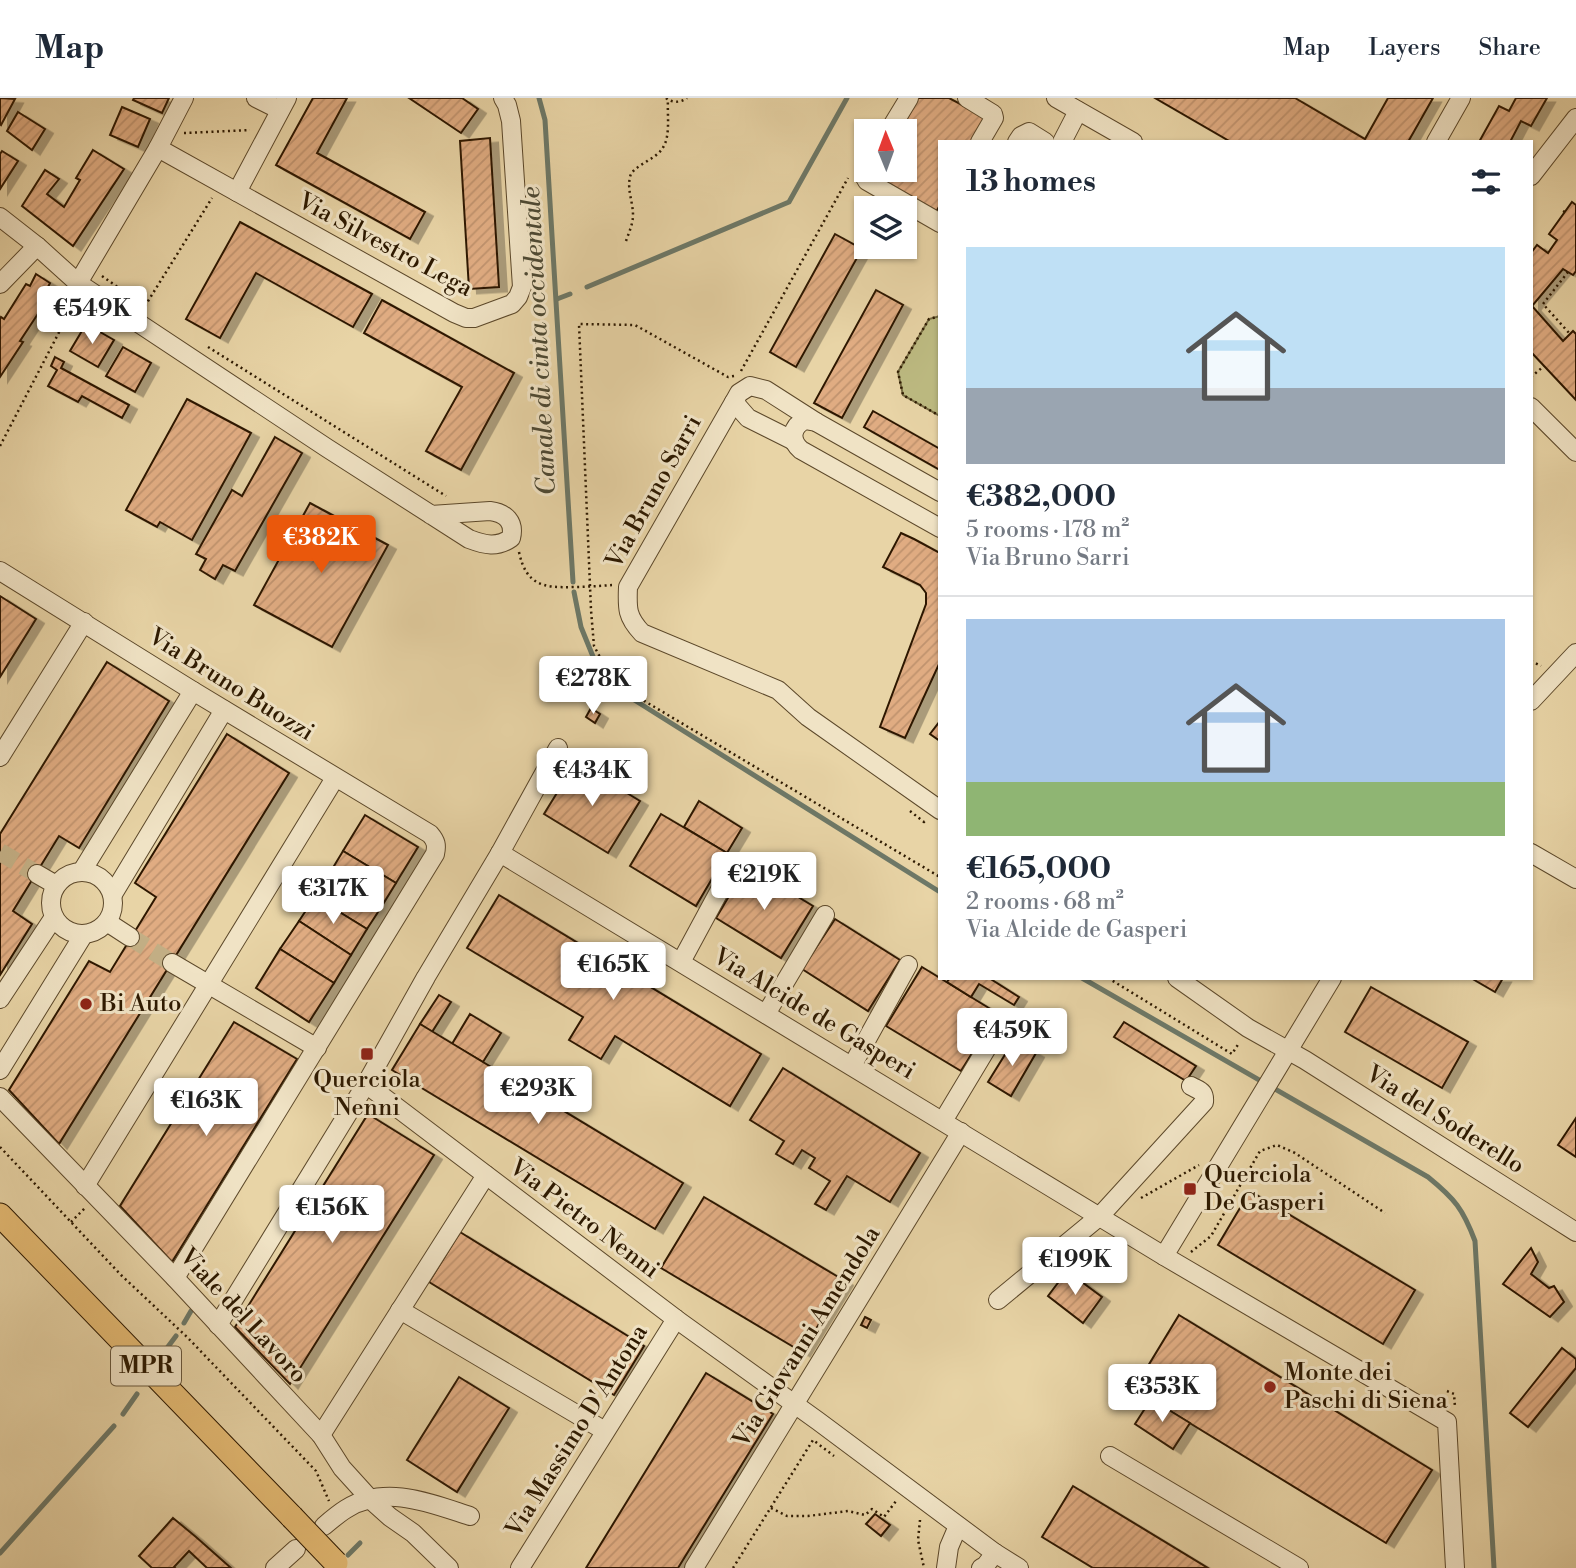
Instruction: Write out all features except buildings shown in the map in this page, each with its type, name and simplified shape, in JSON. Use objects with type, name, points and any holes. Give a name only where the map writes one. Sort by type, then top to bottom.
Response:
[{"type":"main road","name":"MPR","points":[[0,1215],[338,1565]]},
{"type":"street","points":[[78,283],[162,141],[184,98]]},
{"type":"street","points":[[229,188],[270,130],[283,104],[256,98]]},
{"type":"street","name":"Via Silvestro Lega","points":[[162,141],[229,188],[460,317],[474,318],[512,304],[522,287],[511,121],[502,98]]},
{"type":"street","points":[[896,119],[909,98]]},
{"type":"street","points":[[967,98],[993,114],[994,118],[981,140]]},
{"type":"street","points":[[1056,98],[1129,140]]},
{"type":"street","points":[[1437,140],[1461,98]]},
{"type":"street","points":[[1063,140],[1078,111]]},
{"type":"street","points":[[1533,173],[1576,118]]},
{"type":"street","points":[[1018,140],[1029,132],[1042,140]]},
{"type":"street","points":[[869,182],[938,219]]},
{"type":"street","points":[[0,217],[78,283],[431,515]]},
{"type":"street","points":[[0,284],[37,246]]},
{"type":"street","points":[[938,491],[816,422],[766,390],[750,386],[738,393],[734,402],[748,418],[938,527]]},
{"type":"street","name":"Via Bruno Sarri","points":[[734,402],[628,587],[626,608],[633,623],[642,633],[778,690],[808,717],[938,809]]},
{"type":"street","points":[[1533,409],[1571,448],[1576,458]]},
{"type":"street","points":[[794,442],[796,426],[805,420],[816,422]]},
{"type":"street","name":"Via Bruno Buozzi","points":[[0,571],[436,840],[435,854],[317,1048]]},
{"type":"street","points":[[0,757],[84,622]]},
{"type":"street","points":[[1533,699],[1576,653]]},
{"type":"street","points":[[82,871],[193,691]]},
{"type":"street","points":[[113,894],[225,710]]},
{"type":"street","points":[[218,1325],[366,1084],[558,748]]},
{"type":"street","points":[[90,1192],[209,985],[335,778]]},
{"type":"street","name":"Via Alcide de Gasperi","points":[[500,853],[1164,1256],[1447,1422],[1455,1568]]},
{"type":"street","points":[[1533,854],[1576,879]]},
{"type":"street","points":[[681,962],[734,862]]},
{"type":"street","points":[[82,871],[100,877],[107,884],[113,894],[114,908],[107,922],[96,931],[77,934],[60,926],[54,917],[51,900],[56,886],[68,875],[82,871]]},
{"type":"street","points":[[37,874],[56,886]]},
{"type":"street","points":[[766,1014],[824,915]]},
{"type":"street","points":[[0,999],[54,917]]},
{"type":"street","points":[[107,922],[130,937]]},
{"type":"street","points":[[0,1070],[84,934]]},
{"type":"street","points":[[172,963],[317,1048],[175,1278]]},
{"type":"street","points":[[852,1066],[908,965]]},
{"type":"street","points":[[1180,980],[1248,1028],[1288,1050]]},
{"type":"street","points":[[1164,1256],[1331,980]]},
{"type":"street","points":[[943,1121],[995,1036]]},
{"type":"street","name":"Via del Soderello","points":[[1288,1050],[1576,1232]]},
{"type":"street","name":"Via Pietro Nenni","points":[[366,1084],[676,1319],[1019,1568]]},
{"type":"street","points":[[998,1300],[1100,1216],[1204,1102],[1202,1092],[1191,1086]]},
{"type":"street","name":"Viale del Lavoro","points":[[0,1097],[175,1278],[321,1435],[342,1468],[371,1500],[413,1532],[449,1568]]},
{"type":"street","name":"Via Giovanni Amendola","points":[[694,1568],[961,1132]]},
{"type":"street","points":[[321,1435],[486,1175]]},
{"type":"street","points":[[400,1311],[606,1431]]},
{"type":"street","name":"Via Massimo D'Antona","points":[[520,1568],[676,1319]]},
{"type":"street","points":[[1110,1456],[1299,1568]]},
{"type":"street","points":[[324,1526],[358,1502],[400,1497],[416,1499],[470,1516]]},
{"type":"street","points":[[946,1568],[949,1547],[958,1526]]},
{"type":"street","points":[[275,1568],[296,1549]]},
{"type":"street","points":[[981,1568],[995,1553]]},
{"type":"path","points":[[626,241],[633,215],[629,178],[632,172],[654,158],[662,149],[667,137],[667,99],[679,102],[687,98]]},
{"type":"path","points":[[162,141],[270,130]]},
{"type":"path","points":[[597,324],[635,325],[728,377],[739,375],[854,167]]},
{"type":"path","points":[[145,307],[229,188]]},
{"type":"path","points":[[89,265],[122,290]]},
{"type":"path","points":[[1569,272],[1544,304],[1570,334]]},
{"type":"path","points":[[0,446],[68,315],[78,283]]},
{"type":"path","points":[[938,317],[929,319],[898,372],[903,395],[938,415]]},
{"type":"path","points":[[204,344],[452,500]]},
{"type":"path","points":[[1533,375],[1544,366]]},
{"type":"path","points":[[520,546],[520,559],[527,574],[541,585],[616,585]]},
{"type":"path","points":[[903,806],[923,822],[938,809]]},
{"type":"path","points":[[1111,980],[1232,1054],[1248,1028]]},
{"type":"path","points":[[1164,1256],[1191,1252],[1212,1236],[1260,1151],[1277,1145],[1295,1153],[1385,1213]]},
{"type":"path","points":[[0,1147],[121,1275],[187,1337],[316,1471],[331,1505],[338,1514]]},
{"type":"path","points":[[1139,1199],[1230,1147]]},
{"type":"path","points":[[71,1222],[90,1192]]},
{"type":"path","points":[[733,1568],[813,1440],[834,1455]]},
{"type":"path","points":[[771,1508],[787,1516],[848,1511],[865,1515],[872,1509],[884,1517],[897,1500]]},
{"type":"path","points":[[921,1518],[918,1540],[924,1568]]},
{"type":"shaded area","points":[[938,317],[938,415],[903,395],[898,372],[929,319]]},
{"type":"waterway","name":"Canale di cinta occidentale","points":[[539,98],[545,120],[573,582]]},
{"type":"waterway","points":[[587,287],[789,202],[847,98]]},
{"type":"waterway","points":[[557,299],[570,294]]},
{"type":"waterway","name":"Canale di cinta occidentale","points":[[574,592],[581,627],[594,659],[620,691],[938,891]]},
{"type":"waterway","name":"Canale di cinta occidentale","points":[[1085,980],[1428,1177],[1457,1205],[1475,1241],[1494,1568]]},
{"type":"waterway","points":[[184,1323],[191,1311]]},
{"type":"waterway","points":[[167,1348],[176,1336]]},
{"type":"waterway","points":[[123,1414],[137,1394]]},
{"type":"waterway","points":[[0,1553],[114,1426]]},
{"type":"waterway","points":[[348,1555],[360,1543]]},
{"type":"tunnel","points":[[0,852],[37,874]]},
{"type":"tunnel","points":[[130,937],[172,963]]},
{"type":"place","name":"Bi Auto","points":[[86,1004]]},
{"type":"place","name":"Querciola Nenni","points":[[367,1054]]},
{"type":"place","name":"Querciola De Gasperi","points":[[1190,1189]]},
{"type":"place","name":"Monte dei Paschi di Siena","points":[[1270,1387]]}]
